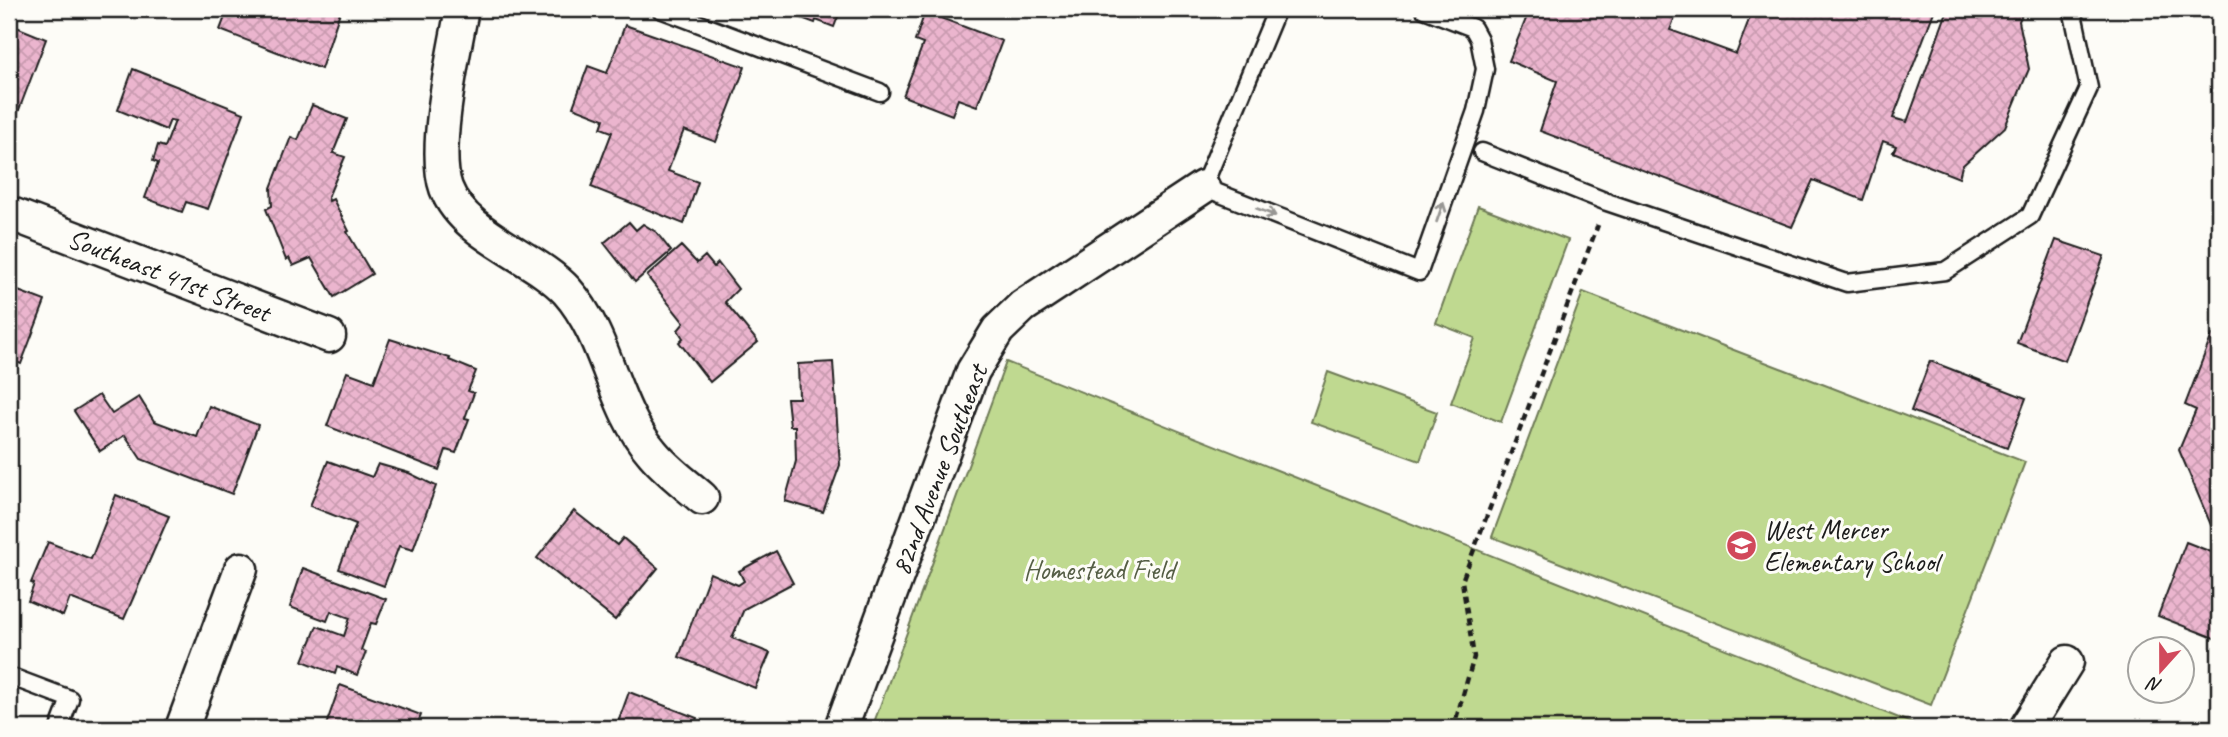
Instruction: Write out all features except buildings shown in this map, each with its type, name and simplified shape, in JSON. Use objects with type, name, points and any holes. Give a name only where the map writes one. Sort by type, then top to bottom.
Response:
[{"type":"street","points":[[462,9],[440,162],[447,190],[467,216],[482,229],[566,290],[608,360],[621,399],[650,451],[702,498]]},
{"type":"street","name":"82nd Avenue Southeast","points":[[844,727],[973,371],[998,330],[1023,306],[1203,187]]},
{"type":"street","name":"Southeast 41st Street","points":[[9,213],[330,336]]},
{"type":"street","points":[[181,728],[242,569]]},
{"type":"street","points":[[2026,728],[2067,662]]},
{"type":"lane","points":[[660,9],[880,92]]},
{"type":"lane","points":[[1277,9],[1203,187],[1419,272],[1476,111],[1485,69],[1479,39],[1473,28],[1424,9]]},
{"type":"lane","points":[[1482,152],[1607,202],[1847,283],[1945,271],[2030,216],[2089,88],[2071,9]]},
{"type":"lane","points":[[9,676],[70,699],[59,728]]},
{"type":"path","points":[[1449,728],[1456,719],[1474,657],[1462,581],[1607,202]]},
{"type":"green space","points":[[1478,206],[1568,240],[1501,422],[1451,403],[1475,338],[1436,323]]},
{"type":"green space","points":[[1583,292],[2025,462],[1931,705],[1492,537]]},
{"type":"green space","name":"Homestead Field","points":[[1006,362],[1924,728],[872,728]]},
{"type":"green space","points":[[1328,372],[1437,412],[1420,461],[1311,422]]},
{"type":"place","name":"West Mercer Elementary School","points":[[1741,545]]}]
